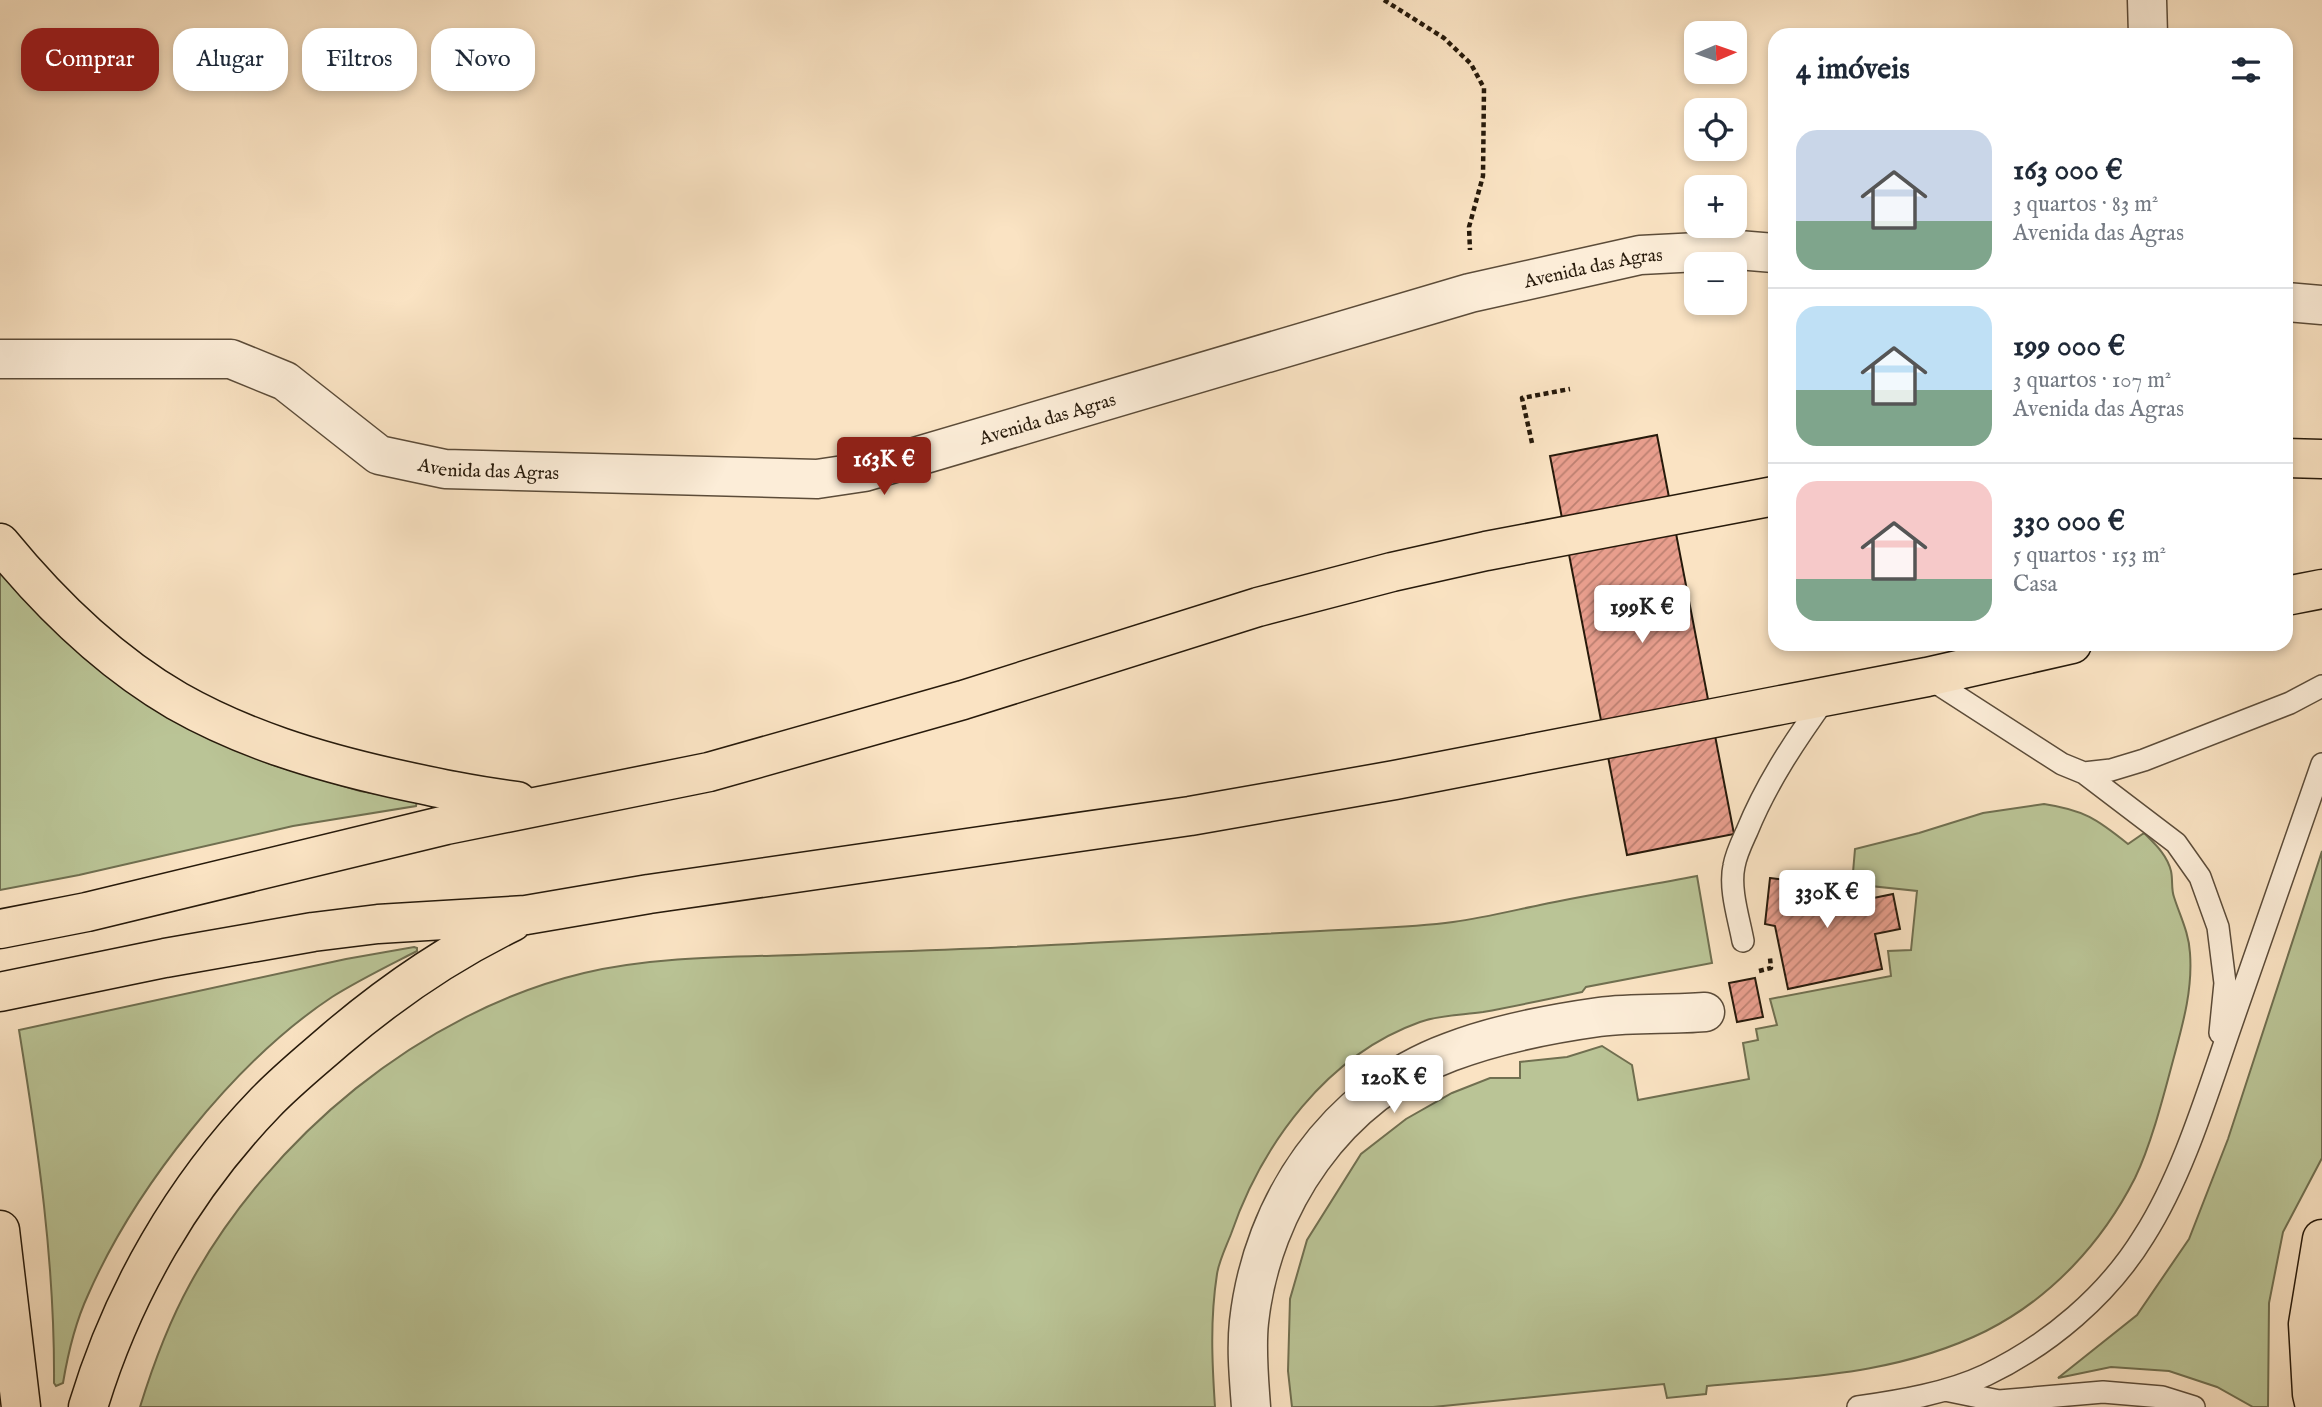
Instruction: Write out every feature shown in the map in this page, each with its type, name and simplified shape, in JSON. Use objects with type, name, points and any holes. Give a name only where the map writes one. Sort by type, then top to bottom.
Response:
[{"type":"highway","points":[[2293,458],[2322,459]]},
{"type":"highway","points":[[0,929],[87,912],[446,825],[584,799],[746,762],[963,700],[1258,607],[1392,572],[1486,551],[1768,497]]},
{"type":"highway","points":[[0,543],[54,606],[88,636],[148,682],[217,722],[286,750],[358,770],[470,794],[547,804]]},
{"type":"highway","points":[[2293,595],[2322,589]]},
{"type":"highway","points":[[0,992],[178,955],[313,932],[526,915],[662,892],[1190,816],[1395,780],[1927,677],[2041,651]]},
{"type":"highway","points":[[88,1407],[117,1330],[159,1243],[204,1174],[239,1131],[294,1074],[378,1004],[447,957],[526,915]]},
{"type":"highway","points":[[0,1230],[21,1407]]},
{"type":"highway","points":[[2315,1407],[2308,1324],[2322,1238]]},
{"type":"street","points":[[2147,0],[2148,28]]},
{"type":"street","name":"Avenida das Agras","points":[[0,359],[231,359],[285,381],[379,455],[444,469],[817,479],[864,471],[1470,293],[1640,255],[1738,250],[1768,252]]},
{"type":"street","points":[[2293,303],[2322,305]]},
{"type":"street","points":[[1251,1407],[1248,1324],[1258,1267],[1272,1226],[1295,1182],[1324,1141],[1351,1112],[1382,1086],[1412,1069],[1448,1052],[1492,1038],[1601,1016],[1705,1012]]},
{"type":"lane","points":[[1927,677],[2062,764],[2084,773],[2176,843],[2200,877],[2218,927],[2225,983],[2218,1065]]},
{"type":"lane","points":[[2084,773],[2111,770],[2144,760],[2290,703],[2322,686]]},
{"type":"lane","points":[[1743,941],[1734,886],[1733,868],[1736,859],[1755,813],[1776,773],[1827,696]]},
{"type":"lane","points":[[1858,1407],[1943,1389],[1985,1376],[2037,1345],[2099,1294],[2144,1237],[2176,1174],[2218,1065],[2322,764]]},
{"type":"lane","points":[[1943,1389],[1999,1401],[2103,1392],[2162,1397],[2194,1407]]},
{"type":"path","points":[[1384,0],[1444,38],[1471,64],[1484,89],[1483,176],[1469,227],[1470,293]]},
{"type":"path","points":[[1532,443],[1522,398],[1570,389]]},
{"type":"green space","points":[[0,571],[193,730],[270,764],[360,791],[417,801],[416,806],[293,826],[79,875],[0,890]]},
{"type":"green space","points":[[2044,804],[2070,809],[2089,817],[2128,844],[2144,833],[2157,846],[2171,871],[2173,894],[2188,938],[2190,968],[2188,997],[2179,1040],[2146,1153],[2135,1178],[2107,1225],[2090,1246],[2073,1266],[2032,1302],[1986,1331],[1918,1357],[1850,1372],[1707,1386],[1706,1394],[1667,1398],[1664,1384],[1433,1407],[1292,1407],[1288,1371],[1290,1299],[1307,1240],[1361,1154],[1406,1119],[1452,1093],[1490,1078],[1520,1078],[1520,1062],[1567,1057],[1602,1046],[1632,1065],[1638,1100],[1749,1079],[1743,1043],[1758,1040],[1756,1029],[1777,1025],[1770,999],[1891,976],[1888,951],[1911,950],[1917,891],[1852,884],[1855,849],[1983,813]]},
{"type":"green space","points":[[2322,851],[2322,1158],[2283,1232],[2269,1303],[2268,1407],[2253,1407],[2217,1387],[2169,1371],[2111,1367],[2058,1378],[2137,1315],[2189,1239],[2228,1139]]},
{"type":"green space","points":[[1697,876],[1712,963],[1586,987],[1582,992],[1520,1005],[1420,1022],[1386,1037],[1356,1056],[1302,1107],[1280,1136],[1244,1200],[1219,1264],[1212,1324],[1215,1407],[140,1407],[162,1344],[190,1284],[223,1230],[262,1179],[307,1132],[356,1088],[409,1050],[465,1018],[524,992],[584,973],[636,964],[690,959],[1016,947],[1436,924]]},
{"type":"green space","points":[[414,947],[417,951],[342,991],[295,1024],[259,1056],[191,1130],[132,1212],[108,1254],[79,1316],[63,1383],[56,1386],[52,1294],[44,1206],[19,1030],[346,959]]},
{"type":"building","points":[[1657,435],[1734,834],[1627,855],[1550,456]]},
{"type":"building","points":[[1770,878],[1856,888],[1854,902],[1893,894],[1900,929],[1875,934],[1882,969],[1788,989],[1775,926],[1765,924]]},
{"type":"building","points":[[1755,978],[1763,1017],[1737,1022],[1729,983]]}]
